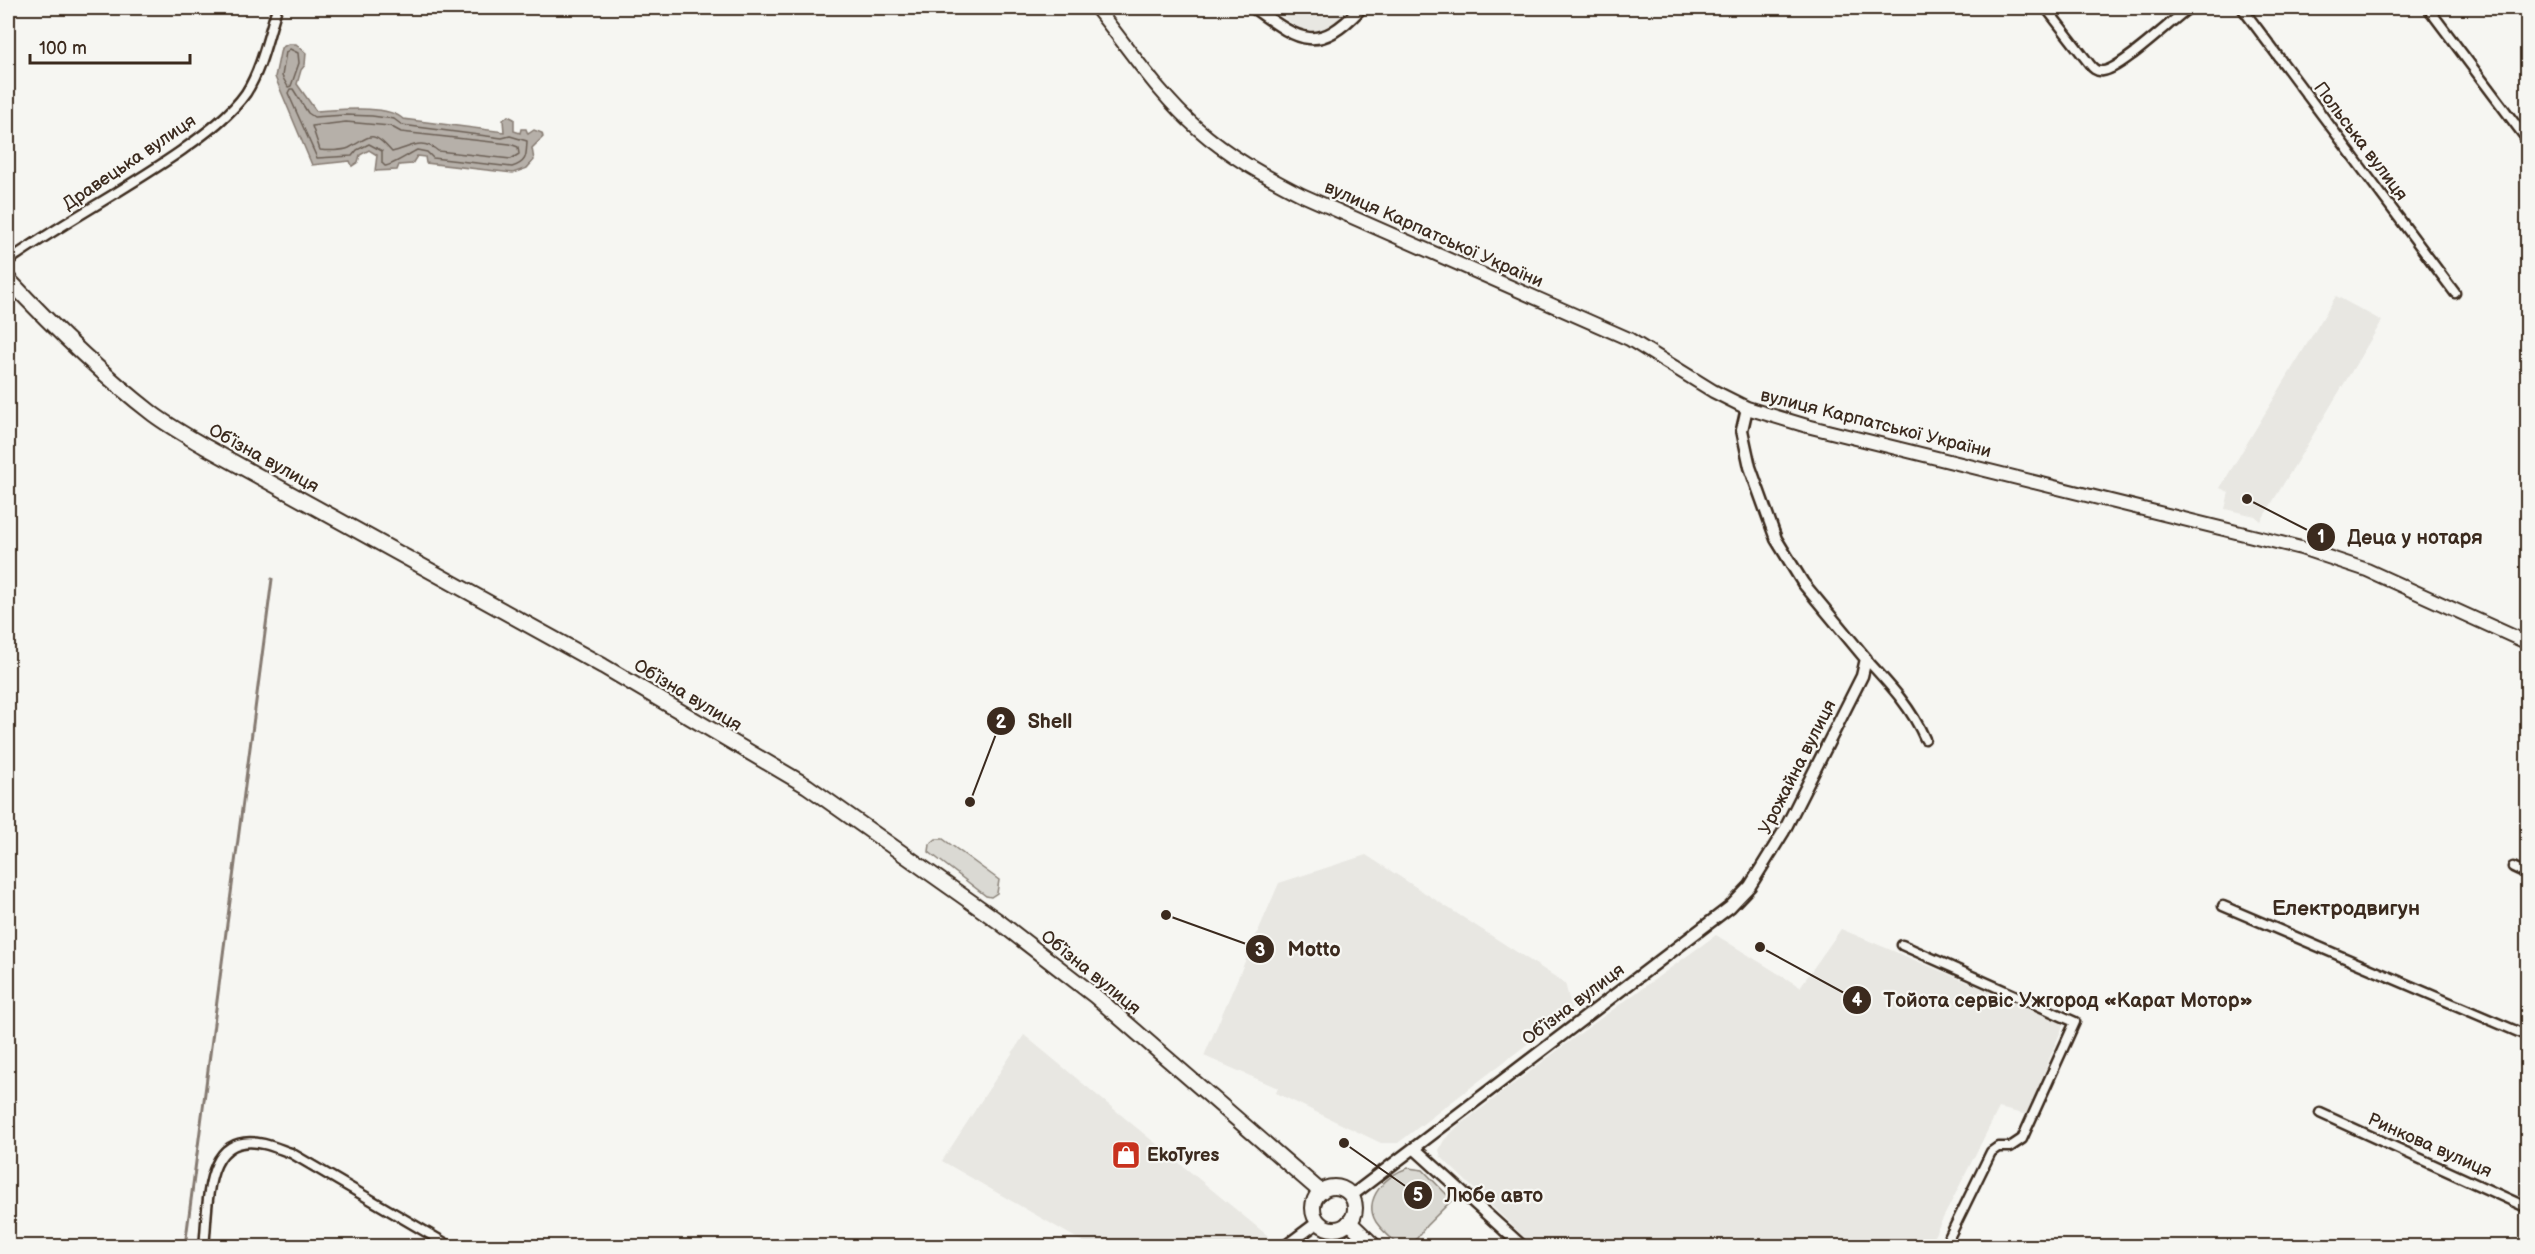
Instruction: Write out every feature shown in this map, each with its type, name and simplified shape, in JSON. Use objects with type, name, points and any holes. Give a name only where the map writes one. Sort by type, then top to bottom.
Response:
[{"type":"highway","name":"Обʼїзна вулиця","points":[[8,279],[52,326],[110,379],[155,415],[204,446],[603,666],[807,786],[998,921],[1095,996],[1321,1192]]},
{"type":"highway","points":[[1334,1187],[1340,1188],[1351,1196],[1354,1210],[1349,1222],[1337,1228],[1324,1226],[1318,1222],[1314,1203],[1321,1192],[1334,1187]]},
{"type":"highway","points":[[1349,1222],[1374,1246]]},
{"type":"main road","name":"вулиця Карпатської України","points":[[1096,8],[1185,117],[1212,141],[1255,170],[1302,195],[1629,339],[1713,391],[1747,408],[1807,426],[2301,548],[2367,570],[2528,643]]},
{"type":"street","name":"Дравецька вулиця","points":[[8,261],[150,172],[198,138],[234,107],[246,93],[258,70],[277,8]]},
{"type":"street","points":[[1254,8],[1286,31],[1314,39],[1339,29],[1360,8]]},
{"type":"street","points":[[2046,8],[2095,70],[2102,72],[2121,63],[2189,8]]},
{"type":"street","name":"Польська вулиця","points":[[2242,8],[2455,293]]},
{"type":"street","points":[[2428,8],[2528,141]]},
{"type":"street","points":[[1747,408],[1742,430],[1750,467],[1776,539],[1803,583],[1866,659],[1904,700],[1915,716],[1925,740]]},
{"type":"street","name":"Урожайна вулиця","points":[[1750,886],[1784,831],[1862,676],[1866,659]]},
{"type":"street","points":[[2513,867],[2528,874]]},
{"type":"street","name":"Обʼїзна вулиця","points":[[1351,1196],[1709,924],[1750,886]]},
{"type":"street","points":[[2223,906],[2528,1036]]},
{"type":"street","points":[[1902,945],[2075,1022],[2022,1139],[2010,1147],[1998,1147],[1991,1152],[1945,1246]]},
{"type":"street","name":"Ринкова вулиця","points":[[2320,1113],[2528,1208]]},
{"type":"street","points":[[204,1246],[213,1168],[219,1156],[234,1145],[250,1143],[264,1144],[291,1154],[450,1246]]},
{"type":"street","points":[[1415,1149],[1522,1246]]},
{"type":"street","points":[[1286,1246],[1318,1222]]},
{"type":"shaded area","points":[[1270,8],[1351,8],[1330,30],[1308,35]]},
{"type":"shaded area","points":[[2336,296],[2382,321],[2261,521],[2255,516],[2225,509],[2229,492],[2220,488]]},
{"type":"shaded area","points":[[936,839],[943,839],[999,880],[997,893],[991,897],[986,896],[929,852],[930,844]]},
{"type":"shaded area","points":[[1366,855],[1565,983],[1572,1010],[1398,1143],[1381,1143],[1276,1093],[1278,1088],[1204,1056],[1279,883]]},
{"type":"shaded area","points":[[1841,929],[2064,1023],[2027,1115],[1999,1108],[1933,1238],[1934,1246],[1533,1246],[1441,1157],[1439,1150],[1444,1140],[1457,1127],[1575,1037],[1716,935],[1800,987]]},
{"type":"shaded area","points":[[1024,1035],[1268,1236],[1255,1246],[1090,1246],[942,1161]]},
{"type":"shaded area","points":[[1408,1168],[1423,1170],[1452,1200],[1426,1226],[1412,1245],[1405,1243],[1400,1246],[1376,1222],[1372,1213],[1372,1205],[1374,1196],[1385,1182]]},
{"type":"water","points":[[288,44],[296,44],[306,53],[305,65],[297,84],[316,111],[349,109],[386,111],[403,119],[504,132],[503,120],[508,116],[514,119],[514,131],[520,133],[521,129],[526,129],[528,134],[534,130],[542,133],[543,137],[532,148],[534,160],[527,168],[513,173],[426,163],[425,157],[417,156],[412,164],[399,165],[397,170],[375,171],[377,155],[369,150],[360,155],[358,162],[352,166],[350,161],[312,165],[275,77],[281,48]]},
{"type":"waterway","points":[[185,1246],[272,579]]},
{"type":"place","name":"Деца у нотаря","points":[[2247,499]]},
{"type":"place","name":"Shell","points":[[970,802]]},
{"type":"place","name":"Motto","points":[[1166,915]]},
{"type":"place","name":"Тойота сервіс Ужгород «Карат Мотор»","points":[[1760,947]]},
{"type":"place","name":"Любе авто","points":[[1344,1143]]},
{"type":"place","name":"EkoTyres","points":[[1126,1155]]},
{"type":"district","name":"Електродвигун","points":[[2346,908]]}]
